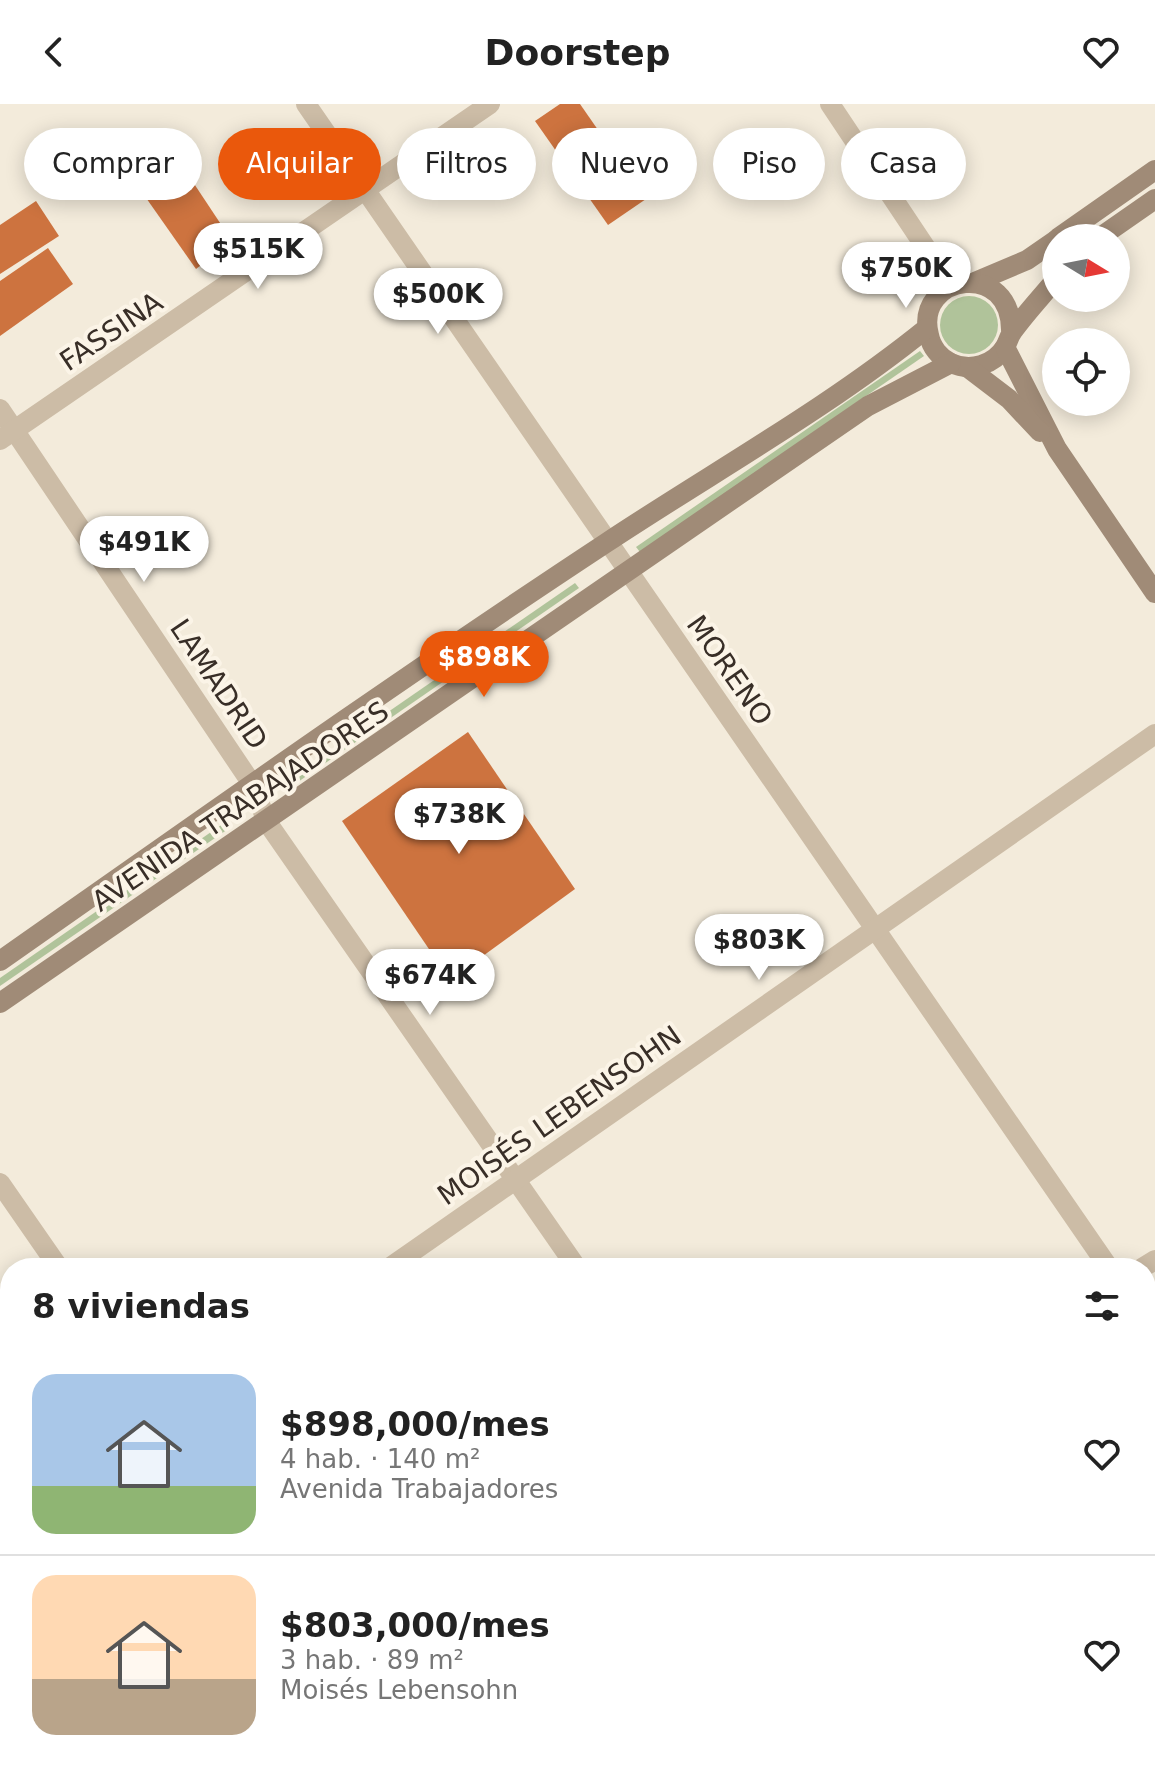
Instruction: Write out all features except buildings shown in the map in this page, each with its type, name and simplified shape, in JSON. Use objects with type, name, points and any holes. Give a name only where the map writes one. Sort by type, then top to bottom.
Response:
[{"type":"main road","points":[[1078,224],[1155,170]]},
{"type":"main road","points":[[1119,224],[1155,199]]},
{"type":"main road","points":[[1042,250],[1027,260],[975,282],[959,283],[944,290],[934,301],[927,328],[930,342],[939,355],[1009,399],[1057,449],[1155,593]]},
{"type":"main road","points":[[975,282],[989,286],[1000,295],[1011,320],[1008,341],[1057,449]]},
{"type":"main road","points":[[959,365],[982,365],[995,358],[1042,297]]},
{"type":"main road","name":"AVENIDA TRABAJADORES","points":[[0,961],[252,784],[606,543],[880,366],[927,328]]},
{"type":"main road","name":"AVENIDA TRABAJADORES","points":[[0,1003],[868,406],[959,365]]},
{"type":"street","name":"MORENO","points":[[306,104],[322,128]]},
{"type":"street","name":"FASSINA","points":[[381,181],[490,104]]},
{"type":"street","points":[[830,104],[932,257],[944,290]]},
{"type":"street","name":"FASSINA","points":[[7,435],[353,200]]},
{"type":"street","name":"MORENO","points":[[370,200],[1102,1258]]},
{"type":"street","name":"LAMADRID","points":[[0,409],[7,435],[252,784],[267,822],[570,1258]]},
{"type":"street","name":"MOISÉS LEBENSOHN","points":[[403,1258],[1155,734]]},
{"type":"street","points":[[0,1183],[52,1258]]},
{"type":"green space","points":[[969,296],[989,305],[998,325],[989,345],[969,354],[949,345],[940,325],[949,305]]},
{"type":"green space","points":[[920,351],[924,356],[640,552],[636,547]]},
{"type":"green space","points":[[575,583],[579,588],[295,784],[291,779]]},
{"type":"green space","points":[[227,821],[231,827],[0,986],[0,978]]}]
